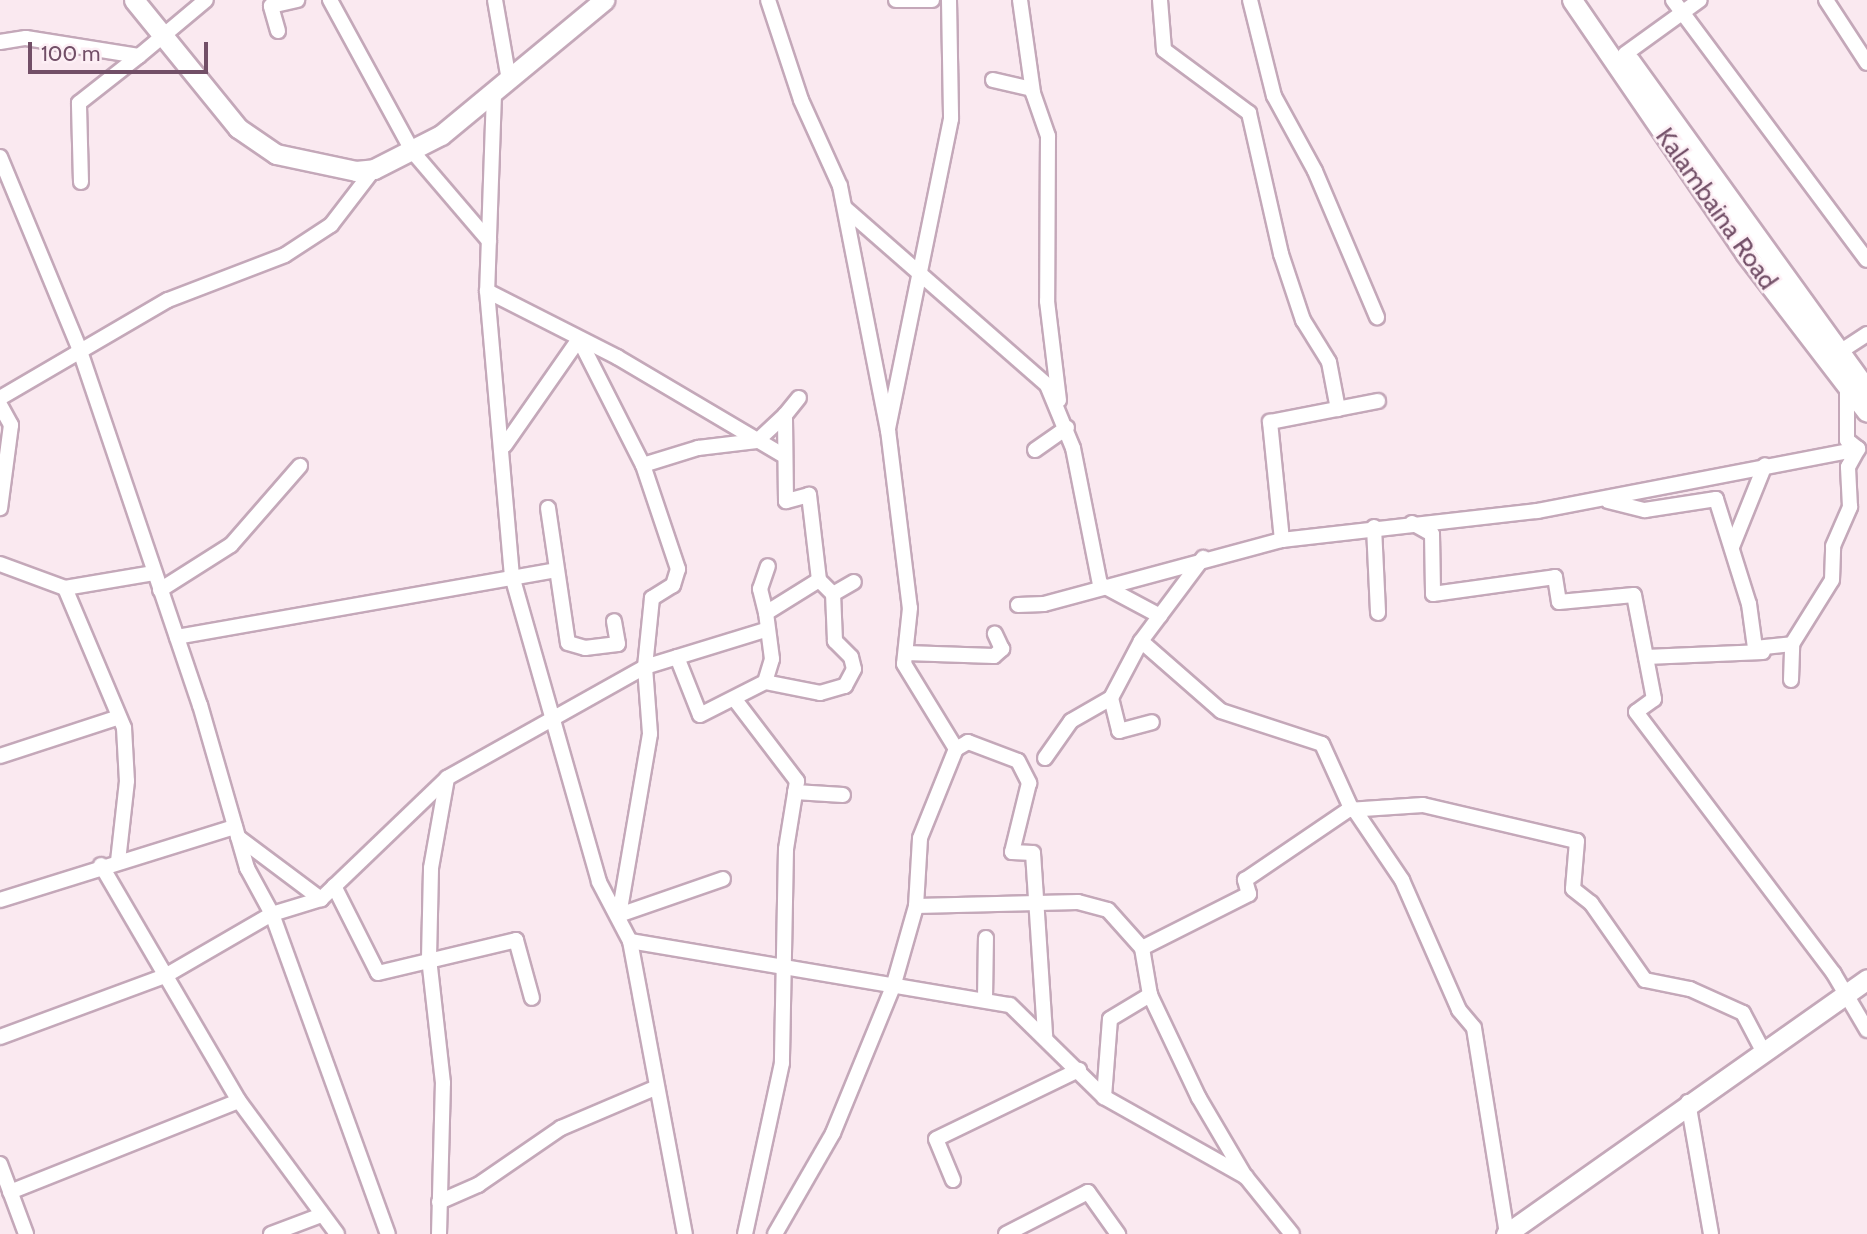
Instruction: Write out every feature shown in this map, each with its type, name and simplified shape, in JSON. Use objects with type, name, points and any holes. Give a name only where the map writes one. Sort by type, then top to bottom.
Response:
[{"type":"street","points":[[134,0],[238,128],[276,154],[321,167],[374,169],[413,152],[494,94],[604,0]]},
{"type":"street","points":[[81,182],[79,103],[163,38],[206,0]]},
{"type":"street","points":[[278,31],[271,6],[297,0]]},
{"type":"street","points":[[330,0],[413,152],[489,242]]},
{"type":"street","points":[[495,0],[509,80]]},
{"type":"street","points":[[768,0],[846,209],[888,430],[910,608],[906,653],[909,677],[956,749]]},
{"type":"street","points":[[896,0],[932,0]]},
{"type":"street","points":[[888,430],[951,119],[949,0]]},
{"type":"street","points":[[1020,0],[1032,89],[1048,136],[1047,301],[1064,421],[1100,584]]},
{"type":"street","points":[[1160,0],[1164,50],[1249,113],[1282,254],[1303,320],[1329,362],[1338,409]]},
{"type":"street","points":[[1250,0],[1274,96],[1315,171],[1377,317]]},
{"type":"street","name":"Kalambaina Road","points":[[1572,0],[1745,253],[1857,389],[1867,412]]},
{"type":"street","points":[[1589,0],[1838,353],[1857,389],[1847,440],[1858,449]]},
{"type":"street","points":[[1673,0],[1867,260]]},
{"type":"street","points":[[1625,54],[1700,0]]},
{"type":"street","points":[[1826,0],[1864,54]]},
{"type":"street","points":[[0,42],[26,38],[139,56]]},
{"type":"street","points":[[993,80],[1032,89]]},
{"type":"street","points":[[494,94],[487,291],[505,445],[513,579],[556,716],[599,882],[619,915],[629,941],[685,1234]]},
{"type":"street","points":[[0,157],[79,348],[177,638],[236,832],[272,914],[388,1234]]},
{"type":"street","points":[[3,391],[168,300],[285,255],[331,225],[374,169]]},
{"type":"street","points":[[846,209],[1047,385],[1064,421]]},
{"type":"street","points":[[487,291],[579,339],[781,454]]},
{"type":"street","points":[[1838,353],[1867,334]]},
{"type":"street","points":[[505,445],[579,339]]},
{"type":"street","points":[[579,339],[643,465],[678,569],[673,585],[652,598],[645,667],[650,734],[619,915]]},
{"type":"street","points":[[643,465],[698,448],[757,441],[799,398]]},
{"type":"street","points":[[1282,540],[1269,422],[1378,401]]},
{"type":"street","points":[[0,405],[11,425],[0,508]]},
{"type":"street","points":[[765,682],[820,693],[845,686],[855,664],[835,641],[833,594],[819,580],[809,495],[786,501],[781,454],[785,415]]},
{"type":"street","points":[[1035,450],[1064,421]]},
{"type":"street","points":[[1018,605],[1044,604],[1100,584],[1282,540],[1601,499],[1858,449]]},
{"type":"street","points":[[1791,680],[1791,644],[1832,580],[1833,546],[1850,507],[1849,467],[1858,449]]},
{"type":"street","points":[[1732,547],[1765,465]]},
{"type":"street","points":[[160,590],[231,545],[300,466]]},
{"type":"street","points":[[1601,499],[1645,509],[1716,499],[1732,547],[1755,648],[1763,652]]},
{"type":"street","points":[[548,508],[555,570],[568,643],[585,648],[618,644],[614,621]]},
{"type":"street","points":[[1412,523],[1432,534],[1433,594],[1555,577],[1559,602],[1634,595],[1654,699],[1636,712],[1845,994],[1867,1030]]},
{"type":"street","points":[[1374,527],[1378,613]]},
{"type":"street","points":[[1045,758],[1071,721],[1111,698],[1140,641],[1203,558]]},
{"type":"street","points":[[0,564],[65,588],[154,573]]},
{"type":"street","points":[[677,657],[700,715],[736,701],[765,682],[772,659],[760,589],[768,566]]},
{"type":"street","points":[[177,638],[555,570]]},
{"type":"street","points":[[766,613],[819,580]]},
{"type":"street","points":[[833,594],[854,582]]},
{"type":"street","points":[[1100,584],[1160,615]]},
{"type":"street","points":[[65,588],[119,717],[127,781],[118,861]]},
{"type":"street","points":[[0,1037],[165,976],[272,914],[321,899],[447,778],[645,667],[765,630]]},
{"type":"street","points":[[906,653],[994,656],[1002,649],[995,635]]},
{"type":"street","points":[[1140,641],[1221,711],[1322,744],[1353,808],[1402,880],[1459,1010],[1474,1028],[1506,1234],[1762,1049],[1867,979]]},
{"type":"street","points":[[1646,657],[1763,652],[1791,644]]},
{"type":"street","points":[[1111,698],[1119,731],[1152,722]]},
{"type":"street","points":[[736,701],[743,717],[763,729],[797,781],[786,849],[788,967],[782,1063],[745,1234]]},
{"type":"street","points":[[0,757],[119,717]]},
{"type":"street","points":[[775,1234],[833,1133],[893,987],[916,906],[920,838],[956,749],[968,742],[988,746],[1018,761],[1029,783],[1012,852],[1033,853],[1045,1036]]},
{"type":"street","points":[[439,1234],[443,1083],[430,960],[431,868],[447,778]]},
{"type":"street","points":[[795,792],[844,795]]},
{"type":"street","points":[[1142,948],[1249,894],[1245,880],[1353,808],[1423,804],[1570,836],[1577,841],[1573,889],[1606,922],[1644,980],[1690,989],[1743,1013],[1762,1049]]},
{"type":"street","points":[[0,900],[101,865],[236,832]]},
{"type":"street","points":[[236,832],[321,899]]},
{"type":"street","points":[[101,865],[239,1101],[319,1216],[337,1234]]},
{"type":"street","points":[[619,915],[723,879]]},
{"type":"street","points":[[334,886],[378,973],[516,940],[532,998]]},
{"type":"street","points":[[916,906],[1038,901],[1108,910],[1142,948],[1150,995],[1199,1098],[1246,1177],[1292,1234]]},
{"type":"street","points":[[985,999],[986,938]]},
{"type":"street","points":[[629,941],[893,987],[1010,1004],[1104,1097],[1246,1177]]},
{"type":"street","points":[[1104,1097],[1110,1019],[1150,995]]},
{"type":"street","points":[[953,1180],[936,1139],[1079,1070]]},
{"type":"street","points":[[439,1202],[478,1185],[561,1128],[657,1087]]},
{"type":"street","points":[[10,1192],[239,1101]]},
{"type":"street","points":[[1688,1102],[1711,1234]]},
{"type":"street","points":[[0,1164],[26,1234]]},
{"type":"street","points":[[1006,1234],[1088,1192],[1118,1234]]},
{"type":"street","points":[[271,1234],[319,1216]]}]
